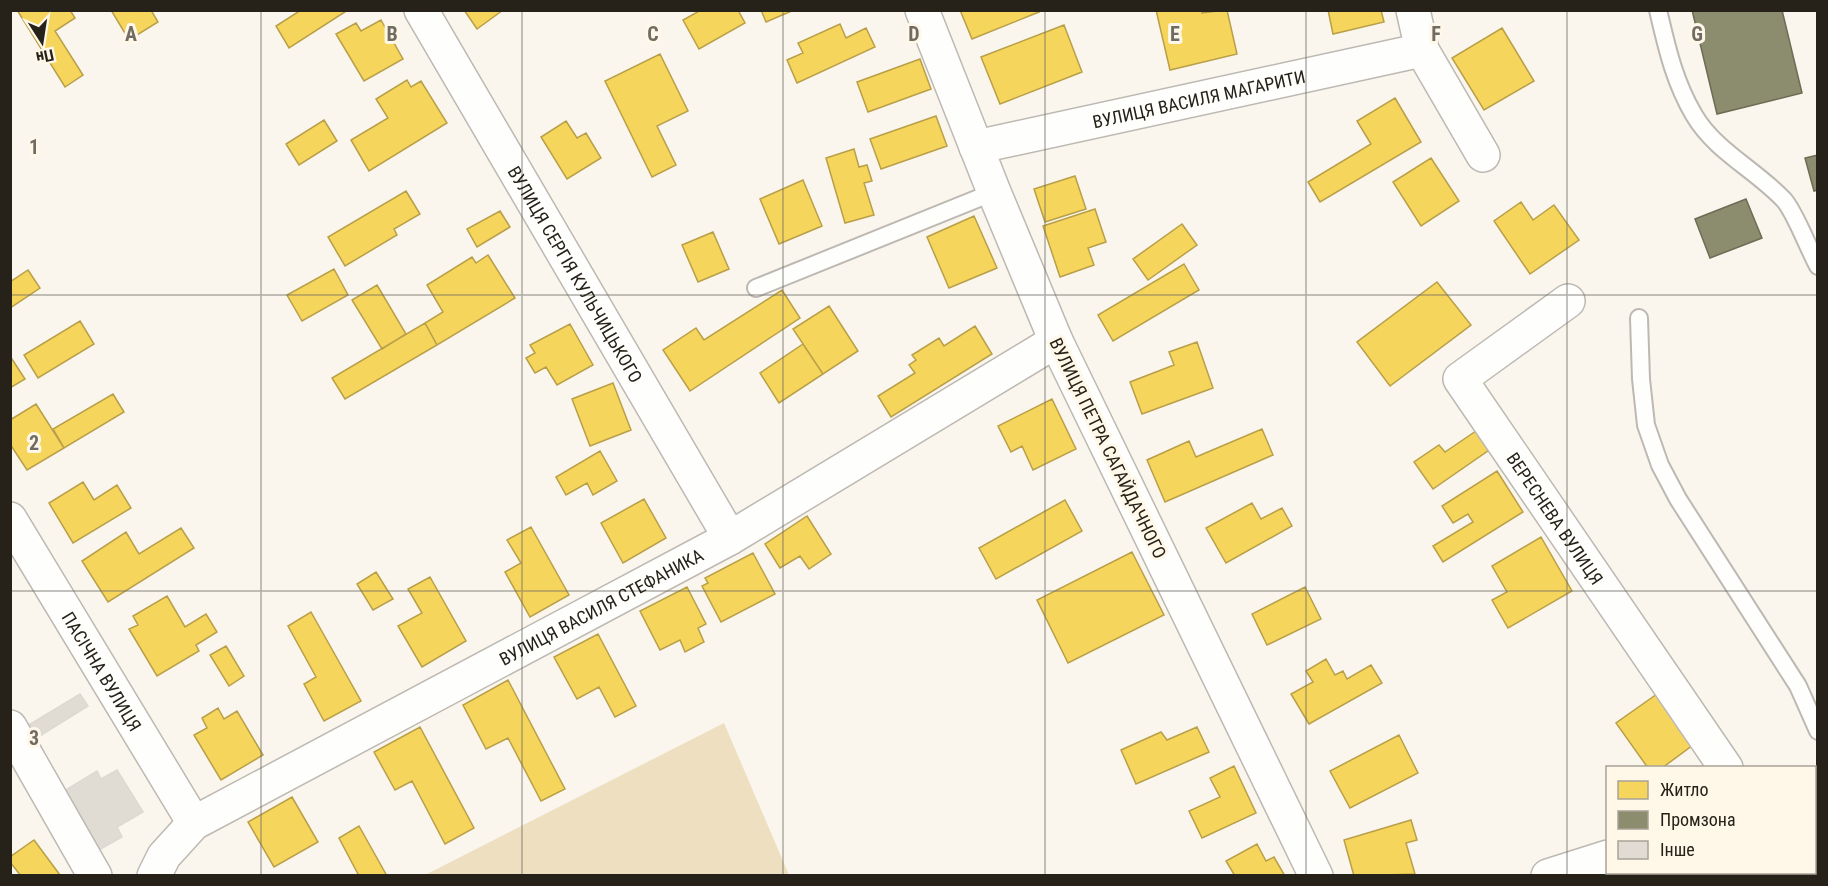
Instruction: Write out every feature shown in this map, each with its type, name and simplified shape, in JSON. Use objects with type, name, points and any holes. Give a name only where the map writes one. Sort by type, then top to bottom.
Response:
[{"type":"street","name":"ВУЛИЦЯ СЕРГІЯ КУЛЬЧИЦЬКОГО","points":[[422,10],[730,538]]},
{"type":"street","name":"ВУЛИЦЯ ПЕТРА САГАЙДАЧНОГО","points":[[922,10],[1056,341],[1316,876]]},
{"type":"street","points":[[1413,10],[1422,50],[1483,155]]},
{"type":"street","name":"ВУЛИЦЯ ВАСИЛЯ МАГАРИТИ","points":[[976,147],[1422,50]]},
{"type":"street","name":"ВЕРЕСНЕВА ВУЛИЦЯ","points":[[1568,301],[1460,379],[1725,766]]},
{"type":"street","name":"ВУЛИЦЯ ВАСИЛЯ СТЕФАНИКА","points":[[154,876],[164,856],[194,823],[730,538],[1056,341]]},
{"type":"street","name":"ПАСІЧНА ВУЛИЦЯ","points":[[10,519],[194,823]]},
{"type":"street","points":[[10,727],[95,876]]},
{"type":"street","points":[[1548,876],[1606,859]]},
{"type":"lane","points":[[1658,10],[1672,68],[1695,116],[1722,148],[1756,174],[1786,202],[1818,266]]},
{"type":"lane","points":[[756,288],[994,192]]},
{"type":"lane","points":[[1639,318],[1641,380],[1646,425],[1660,465],[1678,499],[1798,686],[1818,731]]},
{"type":"shaded area","points":[[724,723],[789,875],[425,875]]},
{"type":"building: Житло","points":[[17,10],[70,10],[75,18],[55,31],[83,75],[65,87]]},
{"type":"building: Житло","points":[[111,10],[151,10],[158,22],[129,40]]},
{"type":"building: Житло","points":[[301,10],[348,10],[289,48],[276,26]]},
{"type":"building: Житло","points":[[464,10],[503,10],[477,29]]},
{"type":"building: Житло","points":[[701,10],[738,10],[745,23],[699,49],[683,20]]},
{"type":"building: Житло","points":[[761,10],[794,10],[766,22]]},
{"type":"building: Житло","points":[[960,10],[1038,10],[1039,12],[972,39]]},
{"type":"building: Житло","points":[[1156,10],[1202,10],[1202,13],[1227,10],[1237,54],[1170,70]]},
{"type":"building: Житло","points":[[1328,10],[1381,10],[1384,22],[1333,34]]},
{"type":"building: Житло","points":[[381,20],[403,59],[364,81],[336,34],[356,23],[361,31]]},
{"type":"building: Житло","points":[[840,24],[846,38],[866,28],[875,47],[797,83],[787,60],[803,53],[798,43]]},
{"type":"building: Житло","points":[[1064,25],[1082,72],[1000,104],[981,57]]},
{"type":"building: Житло","points":[[1502,28],[1534,81],[1484,110],[1452,58]]},
{"type":"building: Житло","points":[[660,54],[688,111],[657,126],[676,165],[652,177],[605,81]]},
{"type":"building: Житло","points":[[920,59],[931,89],[868,112],[857,82]]},
{"type":"building: Житло","points":[[407,80],[411,87],[421,81],[447,123],[369,171],[351,140],[388,118],[376,99]]},
{"type":"building: Житло","points":[[1395,98],[1421,142],[1320,202],[1308,182],[1371,144],[1357,121]]},
{"type":"building: Житло","points":[[936,116],[947,146],[881,169],[870,139]]},
{"type":"building: Житло","points":[[324,120],[337,141],[299,165],[286,144]]},
{"type":"building: Житло","points":[[566,121],[577,138],[586,133],[601,158],[567,179],[541,137]]},
{"type":"building: Житло","points":[[854,149],[859,167],[867,165],[872,181],[864,183],[874,215],[845,223],[826,158]]},
{"type":"building: Житло","points":[[1431,158],[1459,201],[1421,226],[1393,182]]},
{"type":"building: Житло","points":[[1075,176],[1086,209],[1045,222],[1034,189]]},
{"type":"building: Житло","points":[[803,180],[822,226],[779,244],[760,199]]},
{"type":"building: Житло","points":[[406,191],[420,214],[394,229],[397,235],[345,266],[328,237]]},
{"type":"building: Житло","points":[[1521,202],[1533,220],[1554,205],[1579,240],[1530,274],[1494,221]]},
{"type":"building: Житло","points":[[1095,209],[1106,242],[1088,248],[1094,265],[1060,277],[1043,226]]},
{"type":"building: Житло","points":[[500,211],[510,227],[477,247],[467,229]]},
{"type":"building: Житло","points":[[974,216],[997,268],[949,288],[927,237]]},
{"type":"building: Житло","points":[[1182,224],[1197,245],[1148,280],[1133,259]]},
{"type":"building: Житло","points":[[713,232],[729,269],[698,282],[682,245]]},
{"type":"building: Житло","points":[[488,255],[515,298],[437,345],[425,323],[443,312],[427,285],[472,257],[476,263]]},
{"type":"building: Житло","points":[[1184,264],[1199,290],[1113,341],[1098,315]]},
{"type":"building: Житло","points":[[334,269],[348,295],[302,321],[287,295]]},
{"type":"building: Житло","points":[[28,270],[40,288],[10,308],[10,282]]},
{"type":"building: Житло","points":[[1437,282],[1471,325],[1390,386],[1357,342]]},
{"type":"building: Житло","points":[[377,285],[406,334],[382,349],[352,300]]},
{"type":"building: Житло","points":[[782,290],[800,318],[690,391],[663,350],[696,328],[704,340]]},
{"type":"building: Житло","points":[[829,306],[858,351],[823,374],[793,329]]},
{"type":"building: Житло","points":[[80,321],[94,344],[38,378],[24,355]]},
{"type":"building: Житло","points":[[425,323],[437,345],[345,399],[332,378]]},
{"type":"building: Житло","points":[[570,324],[593,365],[557,385],[546,367],[535,373],[526,358],[535,353],[530,345]]},
{"type":"building: Житло","points":[[975,326],[992,354],[891,417],[878,396],[915,373],[909,365],[916,360],[912,355],[939,338],[944,346]]},
{"type":"building: Житло","points":[[1197,342],[1213,388],[1142,414],[1130,382],[1174,365],[1169,352]]},
{"type":"building: Житло","points":[[803,344],[823,374],[779,403],[760,373]]},
{"type":"building: Житло","points":[[10,356],[25,379],[10,388]]},
{"type":"building: Житло","points":[[613,383],[631,430],[590,446],[572,399]]},
{"type":"building: Житло","points":[[113,394],[124,412],[64,448],[53,429]]},
{"type":"building: Житло","points":[[1052,399],[1076,449],[1033,470],[1022,446],[1011,452],[998,426]]},
{"type":"building: Житло","points":[[36,404],[64,448],[27,470],[10,444],[10,420]]},
{"type":"building: Житло","points":[[1262,429],[1273,455],[1165,502],[1147,460],[1189,441],[1196,457]]},
{"type":"building: Житло","points":[[1479,429],[1492,448],[1433,489],[1414,462],[1439,445],[1445,452]]},
{"type":"building: Житло","points":[[600,451],[617,481],[593,495],[587,483],[566,495],[556,477]]},
{"type":"building: Житло","points":[[1497,471],[1523,512],[1443,562],[1433,546],[1473,522],[1468,514],[1453,523],[1442,506]]},
{"type":"building: Житло","points":[[83,482],[94,500],[117,485],[131,508],[73,543],[49,503]]},
{"type":"building: Житло","points":[[644,499],[666,538],[623,563],[601,523]]},
{"type":"building: Житло","points":[[1065,500],[1082,531],[996,579],[979,548]]},
{"type":"building: Житло","points":[[1252,503],[1261,519],[1282,508],[1292,526],[1226,563],[1206,528]]},
{"type":"building: Житло","points":[[807,516],[831,554],[809,569],[800,556],[780,568],[765,544]]},
{"type":"building: Житло","points":[[531,527],[569,595],[530,617],[505,572],[521,563],[507,540]]},
{"type":"building: Житло","points":[[181,528],[194,548],[108,602],[82,561],[126,532],[139,554]]},
{"type":"building: Житло","points":[[1541,537],[1572,591],[1508,628],[1492,600],[1507,592],[1492,566]]},
{"type":"building: Житло","points":[[1132,552],[1164,615],[1068,663],[1037,600]]},
{"type":"building: Житло","points":[[753,553],[775,594],[721,622],[702,586],[708,583],[705,578]]},
{"type":"building: Житло","points":[[376,572],[393,599],[373,610],[357,584]]},
{"type":"building: Житло","points":[[430,577],[466,641],[422,667],[398,626],[422,613],[408,589]]},
{"type":"building: Житло","points":[[687,587],[706,624],[698,628],[704,642],[685,652],[680,640],[660,650],[640,611]]},
{"type":"building: Житло","points":[[1305,587],[1321,619],[1267,645],[1252,614]]},
{"type":"building: Житло","points":[[167,596],[185,627],[206,614],[217,632],[196,645],[199,651],[157,676],[129,629],[138,625],[133,616]]},
{"type":"building: Житло","points":[[311,612],[361,701],[324,721],[304,684],[316,677],[288,626]]},
{"type":"building: Житло","points":[[598,634],[636,706],[615,717],[599,687],[577,699],[554,657]]},
{"type":"building: Житло","points":[[226,646],[244,676],[229,686],[210,655]]},
{"type":"building: Житло","points":[[1326,659],[1335,675],[1343,671],[1347,679],[1371,665],[1382,683],[1309,724],[1291,694],[1313,682],[1306,671]]},
{"type":"building: Житло","points":[[508,680],[565,789],[541,801],[508,738],[486,749],[463,705]]},
{"type":"building: Житло","points":[[1657,694],[1693,745],[1665,766],[1647,766],[1616,723]]},
{"type":"building: Житло","points":[[218,708],[224,719],[237,711],[263,755],[221,780],[194,735],[207,728],[202,718]]},
{"type":"building: Житло","points":[[420,727],[474,828],[445,844],[412,781],[395,790],[374,752]]},
{"type":"building: Житло","points":[[1197,727],[1209,752],[1136,784],[1121,750],[1161,732],[1167,740]]},
{"type":"building: Житло","points":[[1399,735],[1418,773],[1350,808],[1330,771]]},
{"type":"building: Житло","points":[[1234,766],[1256,813],[1202,838],[1189,811],[1220,797],[1210,778]]},
{"type":"building: Житло","points":[[292,797],[318,842],[274,867],[248,822]]},
{"type":"building: Житло","points":[[1411,820],[1417,840],[1406,843],[1415,874],[1354,876],[1344,840]]},
{"type":"building: Житло","points":[[359,826],[387,876],[359,876],[339,838]]},
{"type":"building: Житло","points":[[34,840],[59,876],[21,876],[10,862],[10,857]]},
{"type":"building: Житло","points":[[1257,844],[1266,861],[1274,857],[1285,876],[1235,876],[1226,861]]},
{"type":"building: Промзона","points":[[1692,10],[1782,10],[1802,93],[1717,114]]},
{"type":"building: Промзона","points":[[1818,155],[1818,190],[1814,191],[1805,158]]},
{"type":"building: Промзона","points":[[1746,199],[1762,238],[1710,258],[1695,219]]},
{"type":"building: Промзона","points":[[1779,874],[1808,874],[1809,876],[1777,876]]},
{"type":"building: Інше","points":[[80,694],[88,706],[35,739],[27,726]]},
{"type":"building: Інше","points":[[117,770],[143,812],[117,827],[122,837],[99,850],[64,791],[97,771],[101,779]]}]
